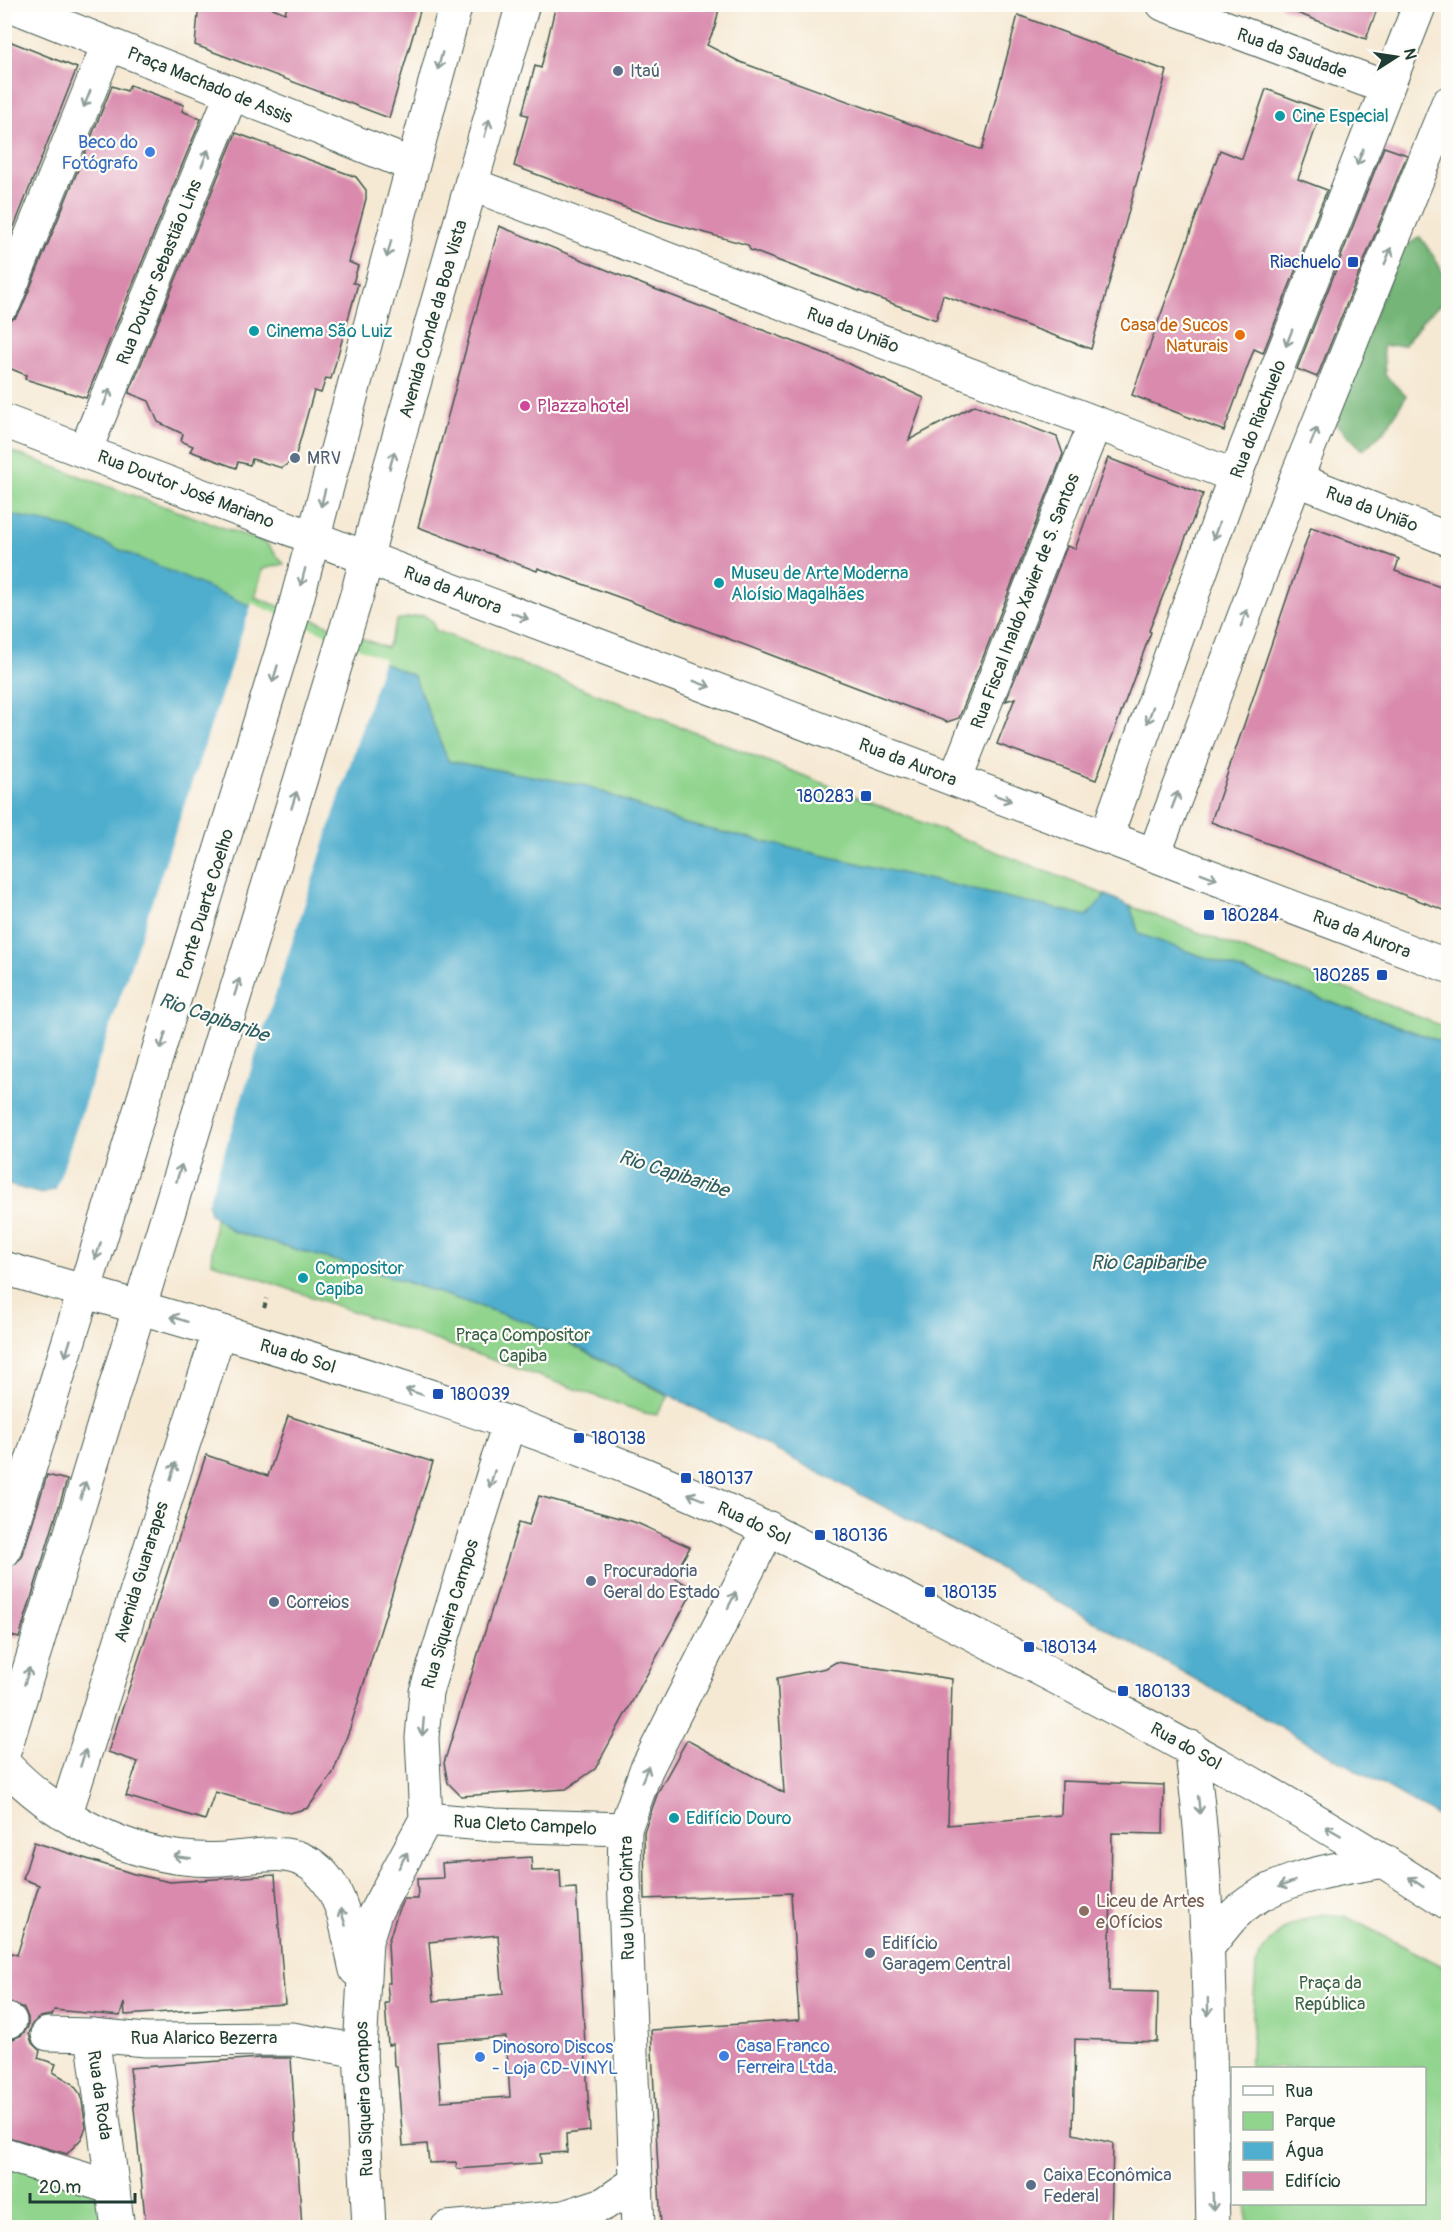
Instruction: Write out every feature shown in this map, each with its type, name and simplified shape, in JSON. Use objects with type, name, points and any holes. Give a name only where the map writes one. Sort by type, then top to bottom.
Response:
[{"type":"main road","name":"Praça Machado de Assis","points":[[8,4],[412,165]]},
{"type":"main road","points":[[313,536],[456,4]]},
{"type":"main road","name":"Avenida Conde da Boa Vista","points":[[140,1306],[345,634],[387,478],[523,4]]},
{"type":"main road","name":"Rua da Saudade","points":[[1163,4],[1387,88]]},
{"type":"main road","name":"Rua do Riachuelo","points":[[1106,837],[1235,476],[1420,4]]},
{"type":"main road","points":[[4,303],[108,45]]},
{"type":"main road","name":"Rua Doutor Sebastião Lins","points":[[85,451],[232,93]]},
{"type":"main road","points":[[1154,855],[1296,479],[1448,105]]},
{"type":"main road","name":"Rua da União","points":[[471,184],[1235,476]]},
{"type":"main road","name":"Rua Doutor José Mariano","points":[[4,420],[367,557]]},
{"type":"main road","name":"Rua Fiscal Inaldo Xavier de S. Santos","points":[[955,780],[1095,423]]},
{"type":"main road","name":"Rua da União","points":[[1296,479],[1449,539]]},
{"type":"main road","name":"Ponte Duarte Coelho","points":[[85,1292],[292,618],[313,536]]},
{"type":"main road","name":"Rua da Aurora","points":[[367,557],[1449,966]]},
{"type":"main road","name":"Rua do Sol","points":[[4,1268],[140,1306],[509,1423],[641,1473],[769,1528],[1191,1747],[1384,1861],[1449,1904]]},
{"type":"main road","points":[[4,1551],[85,1292]]},
{"type":"main road","points":[[4,1752],[140,1306]]},
{"type":"main road","name":"Avenida Guararapes","points":[[66,1814],[219,1332]]},
{"type":"main road","name":"Rua Siqueira Campos","points":[[369,2228],[360,2051],[361,1994],[366,1941],[375,1913],[426,1819],[422,1738],[426,1692],[509,1423]]},
{"type":"main road","name":"Rua Ulhoa Cintra","points":[[638,2228],[624,1876],[625,1829],[646,1770],[769,1528]]},
{"type":"main road","points":[[1191,1747],[1200,1808],[1207,1948],[1213,2228]]},
{"type":"main road","points":[[4,1764],[30,1791],[117,1842],[155,1853],[184,1858],[218,1859],[268,1852],[284,1854],[309,1863],[319,1870],[338,1900],[345,1918],[361,1994]]},
{"type":"main road","name":"Rua Cleto Campelo","points":[[426,1819],[494,1825],[625,1829]]},
{"type":"main road","points":[[1207,1948],[1235,1914],[1272,1890],[1317,1872],[1384,1861]]},
{"type":"main road","name":"Rua Alarico Bezerra","points":[[48,2034],[146,2040],[292,2039],[360,2051]]},
{"type":"main road","name":"Rua da Roda","points":[[92,2035],[118,2228]]},
{"type":"main road","points":[[4,2154],[113,2188]]},
{"type":"main road","points":[[447,2228],[564,2217],[604,2204],[636,2182]]},
{"type":"path","points":[[264,1309],[267,1299]]},
{"type":"green space","points":[[1420,237],[1443,273],[1448,297],[1422,321],[1405,345],[1383,346],[1385,375],[1406,396],[1386,429],[1363,450],[1333,421],[1401,249]]},
{"type":"green space","points":[[4,449],[266,543],[284,564],[263,569],[255,597],[387,648],[397,620],[424,615],[433,622],[435,630],[1106,895],[1087,916],[682,823],[587,786],[448,761],[414,676],[5,515]]},
{"type":"green space","points":[[1130,906],[1448,1028],[1448,1044],[1139,934]]},
{"type":"green space","name":"Praça Compositor Capiba","points":[[215,1217],[232,1231],[375,1272],[533,1324],[669,1396],[657,1415],[645,1413],[211,1262]]},
{"type":"green space","name":"Praça da República","points":[[1323,1914],[1345,1916],[1448,1969],[1448,2227],[1247,2227],[1247,2205],[1426,2205],[1426,2067],[1250,2067],[1256,1964],[1267,1945],[1283,1930]]},
{"type":"green space","points":[[4,2154],[113,2188],[118,2227],[5,2227]]},
{"type":"water","name":"Rio Capibaribe","points":[[4,513],[67,527],[414,676],[448,761],[587,786],[682,823],[1087,916],[1106,895],[1130,906],[1139,934],[1448,1044],[1448,1822],[958,1545],[533,1324],[382,1274],[232,1231],[210,1213],[207,1201],[63,1186],[42,1194],[5,1184]]},
{"type":"pier","points":[[252,603],[384,659],[206,1208],[205,1204],[78,1189],[55,1192]]},
{"type":"building","points":[[199,4],[263,4],[285,13],[288,4],[422,4],[389,118],[195,45]]},
{"type":"building","points":[[556,4],[720,4],[715,27],[707,45],[740,62],[982,150],[1018,15],[1167,71],[1091,349],[943,295],[936,320],[750,250],[748,245],[659,220],[514,166],[528,115],[522,114],[535,66],[541,68]]},
{"type":"building","points":[[1281,4],[1379,4],[1366,39],[1281,7]]},
{"type":"building","points":[[4,39],[77,68],[4,252]]},
{"type":"building","points":[[130,85],[184,105],[182,111],[201,119],[86,398],[25,379],[26,375],[4,366],[4,321],[15,318],[21,310],[112,86],[127,91]]},
{"type":"building","points":[[1266,89],[1322,110],[1298,179],[1327,190],[1263,353],[1254,349],[1224,431],[1132,395],[1220,150],[1242,159]]},
{"type":"building","name":"Cinema São Luiz","points":[[236,133],[356,177],[366,190],[366,199],[349,262],[358,266],[353,283],[358,284],[331,379],[326,378],[321,393],[314,391],[295,458],[282,468],[252,459],[250,465],[238,462],[236,468],[190,451],[193,446],[181,441],[183,434],[158,422],[149,401],[129,393]]},
{"type":"building","points":[[1384,147],[1407,155],[1317,377],[1297,369]]},
{"type":"building","points":[[499,226],[644,285],[834,357],[924,398],[909,440],[975,405],[1057,437],[1063,454],[959,718],[947,722],[624,599],[538,568],[537,571],[418,527]]},
{"type":"building","points":[[1108,458],[1203,494],[1149,631],[1151,632],[1096,780],[997,744],[1015,698],[1006,701],[1067,546],[1075,549]]},
{"type":"building","points":[[1311,527],[1399,559],[1395,571],[1449,590],[1449,912],[1211,822]]},
{"type":"building","name":"Correios","points":[[288,1416],[433,1462],[350,1728],[333,1773],[308,1808],[290,1813],[215,1792],[205,1820],[126,1796],[138,1762],[108,1752],[206,1455],[268,1476]]},
{"type":"building","points":[[47,1475],[67,1480],[19,1638],[4,1634],[4,1588],[10,1568],[22,1557]]},
{"type":"building","points":[[539,1496],[637,1523],[690,1547],[673,1577],[694,1589],[595,1769],[566,1789],[461,1796],[448,1783],[444,1763],[519,1522],[529,1525]]},
{"type":"building","points":[[836,1662],[952,1679],[948,1825],[1061,1815],[1062,1781],[1164,1785],[1163,1834],[1112,1833],[1109,1991],[1158,1992],[1157,2042],[1075,2039],[1073,2134],[1113,2143],[1111,2228],[661,2228],[651,2030],[799,2020],[791,1893],[645,1899],[644,1832],[658,1792],[687,1740],[784,1793],[777,1678],[826,1668]]},
{"type":"building","points":[[34,1842],[134,1874],[170,1882],[275,1875],[285,2004],[125,2015],[124,2003],[120,2016],[54,2010],[52,2015],[40,2017],[32,2024],[29,2034],[32,2043],[40,2051],[38,2058],[56,2064],[53,2072],[72,2083],[81,2095],[86,2128],[81,2139],[67,2154],[4,2136],[4,2039],[13,2039],[22,2035],[28,2027],[28,2018],[24,2008],[4,2001],[4,1950],[17,1955],[39,1885],[23,1879]]},
{"type":"building","points":[[531,1857],[532,1871],[560,1870],[561,1889],[576,1888],[590,2131],[566,2134],[567,2152],[540,2154],[541,2163],[457,2169],[456,2162],[429,2163],[427,2144],[403,2146],[397,2066],[394,2066],[393,2044],[388,2045],[385,2003],[389,2003],[387,1983],[390,1983],[388,1943],[404,1899],[418,1899],[417,1879],[443,1878],[442,1863]],"holes":[[[498,1935],[503,1994],[434,2001],[429,1942]],[[506,2037],[510,2097],[441,2101],[437,2042]]]},
{"type":"building","points":[[259,2058],[291,2058],[302,2228],[146,2228],[130,2068]]},
{"type":"place","name":"Itaú","points":[[618,71]]},
{"type":"place","name":"Cine Especial","points":[[1280,116]]},
{"type":"place","name":"Beco do Fotógrafo","points":[[150,152]]},
{"type":"place","name":"Riachuelo","points":[[1353,262]]},
{"type":"place","name":"Cinema São Luiz","points":[[254,331]]},
{"type":"place","name":"Casa de Sucos Naturais","points":[[1240,335]]},
{"type":"place","name":"Plazza hotel","points":[[525,406]]},
{"type":"place","name":"MRV","points":[[295,458]]},
{"type":"place","name":"Museu de Arte Moderna Aloísio Magalhães","points":[[719,583]]},
{"type":"place","name":"180283","points":[[866,796]]},
{"type":"place","name":"180284","points":[[1209,915]]},
{"type":"place","name":"180285","points":[[1382,975]]},
{"type":"place","name":"Compositor Capiba","points":[[303,1278]]},
{"type":"place","name":"180039","points":[[438,1394]]},
{"type":"place","name":"180138","points":[[579,1438]]},
{"type":"place","name":"180137","points":[[686,1478]]},
{"type":"place","name":"180136","points":[[820,1535]]},
{"type":"place","name":"Procuradoria Geral do Estado","points":[[591,1581]]},
{"type":"place","name":"180135","points":[[930,1592]]},
{"type":"place","name":"Correios","points":[[274,1602]]},
{"type":"place","name":"180134","points":[[1029,1647]]},
{"type":"place","name":"180133","points":[[1123,1691]]},
{"type":"place","name":"Edifício Douro","points":[[674,1818]]},
{"type":"place","name":"Liceu de Artes e Ofícios","points":[[1084,1911]]},
{"type":"place","name":"Edifício Garagem Central","points":[[870,1953]]},
{"type":"place","name":"Casa Franco Ferreira Ltda.","points":[[724,2056]]},
{"type":"place","name":"Dinosoro Discos - Loja CD-VINYL","points":[[480,2057]]},
{"type":"place","name":"Caixa Econômica Federal","points":[[1031,2185]]}]
